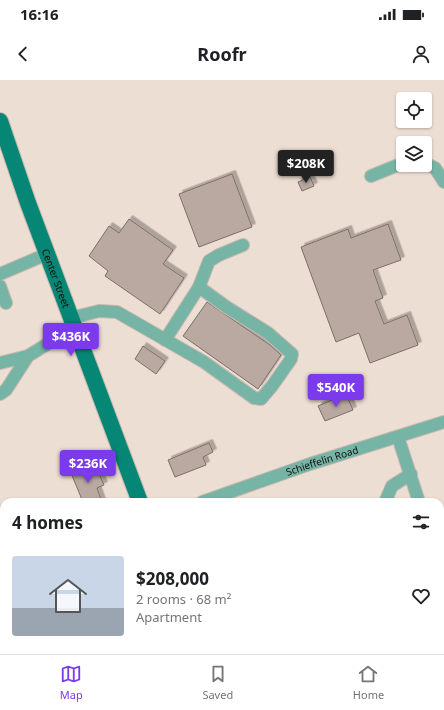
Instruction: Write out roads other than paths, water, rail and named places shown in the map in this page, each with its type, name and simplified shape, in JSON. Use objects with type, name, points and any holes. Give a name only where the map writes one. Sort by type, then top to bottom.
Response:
[{"type":"main road","name":"Center Street","points":[[0,121],[28,203],[139,498]]},
{"type":"street","points":[[371,176],[396,166]]},
{"type":"street","points":[[432,166],[435,168],[444,182]]},
{"type":"street","points":[[166,340],[199,287],[209,261],[243,245]]},
{"type":"street","points":[[0,274],[47,254]]},
{"type":"street","points":[[0,286],[6,303]]},
{"type":"street","points":[[0,363],[28,356],[57,338],[74,325],[99,311],[118,312],[204,362],[254,398],[261,399],[291,359],[292,354],[268,333],[224,306],[199,287]]},
{"type":"street","points":[[0,394],[6,390],[28,356]]},
{"type":"street","name":"Schieffelin Road","points":[[213,498],[310,464],[444,422]]},
{"type":"street","points":[[398,437],[418,498]]},
{"type":"street","points":[[387,498],[392,486],[411,474]]}]
